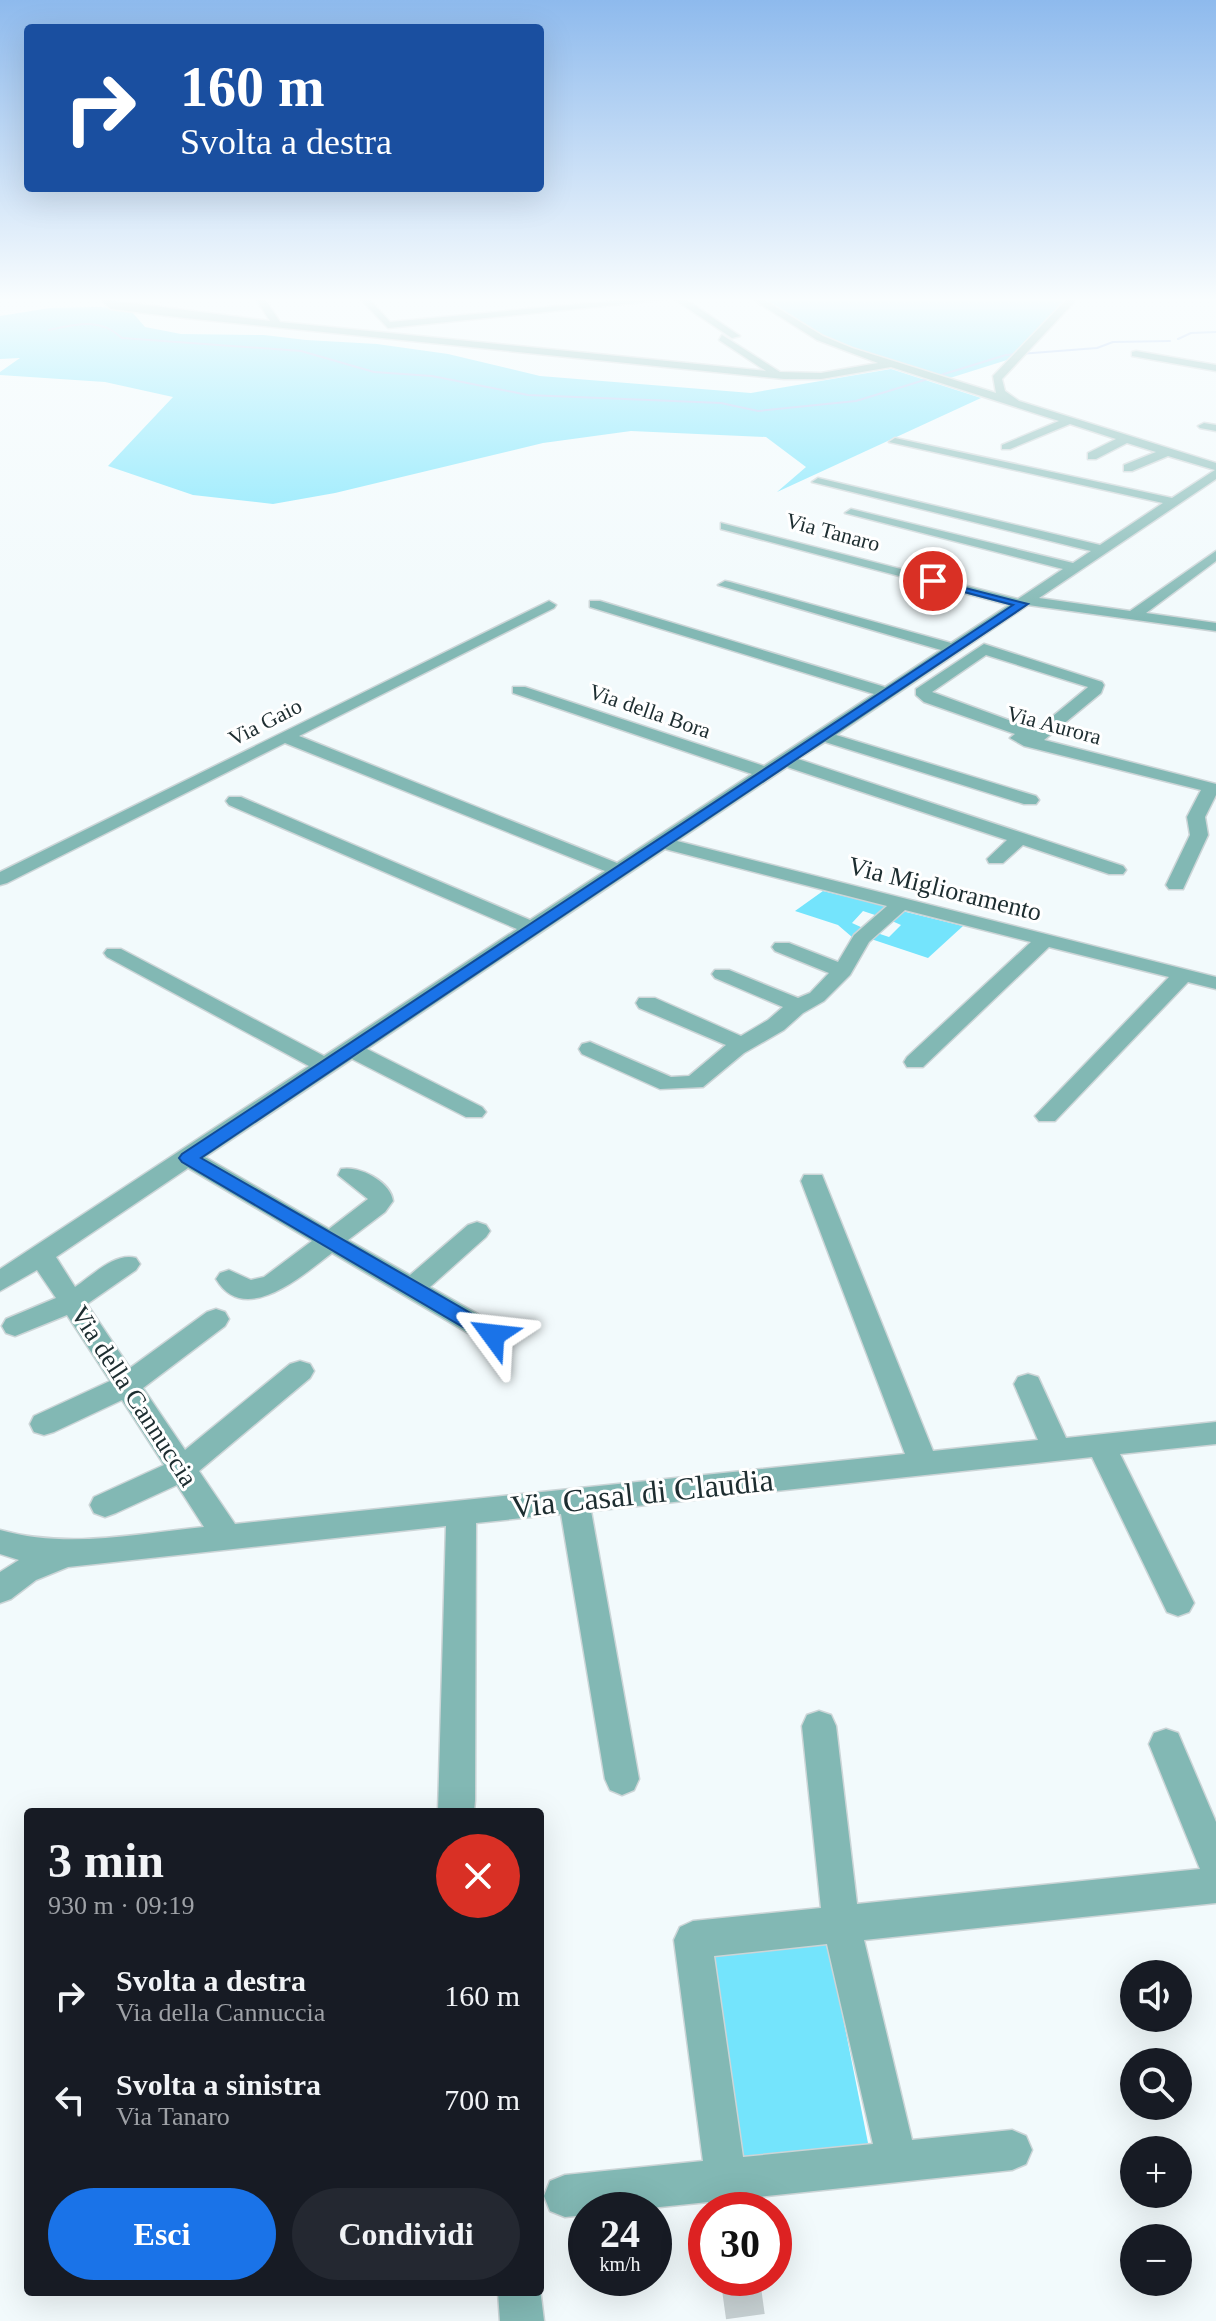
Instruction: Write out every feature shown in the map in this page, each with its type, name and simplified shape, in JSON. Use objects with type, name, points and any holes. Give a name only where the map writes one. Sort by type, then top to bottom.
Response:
[{"type":"street","points":[[1025,407],[1216,467]]},
{"type":"street","points":[[1006,447],[1068,421]]},
{"type":"street","points":[[1092,456],[1125,439]]},
{"type":"street","points":[[895,442],[1175,502]]},
{"type":"street","points":[[1128,468],[1166,452]]},
{"type":"street","points":[[2,1280],[328,1067],[823,736],[895,699],[955,649],[1216,474]]},
{"type":"street","points":[[818,482],[1103,550]]},
{"type":"street","points":[[851,513],[1076,568]]},
{"type":"street","name":"Via Tanaro","points":[[726,526],[1025,603],[1216,627]]},
{"type":"street","points":[[1134,615],[1216,555]]},
{"type":"street","points":[[725,585],[955,649]]},
{"type":"street","name":"Via Aurora","points":[[595,604],[895,699],[1214,788]]},
{"type":"street","name":"Via Gaio","points":[[0,879],[549,605]]},
{"type":"street","points":[[984,649],[1096,685],[1095,690],[1034,739],[928,698],[922,692],[984,649]]},
{"type":"street","name":"Via della Bora","points":[[519,690],[767,773]]},
{"type":"street","points":[[823,736],[968,801],[1012,836],[1116,870]]},
{"type":"street","points":[[285,737],[621,871]]},
{"type":"street","points":[[786,761],[968,801],[1034,802],[996,859]]},
{"type":"street","points":[[1176,885],[1198,838],[1196,817],[1214,788]]},
{"type":"street","points":[[235,801],[533,929]]},
{"type":"street","name":"Via Miglioramento","points":[[663,843],[1216,983]]},
{"type":"street","points":[[590,1049],[662,1082],[679,1085],[698,1080],[742,1044],[817,997],[843,971],[861,939],[899,905]]},
{"type":"street","points":[[915,1062],[1044,941]]},
{"type":"street","points":[[782,947],[843,971]]},
{"type":"street","points":[[114,953],[328,1067]]},
{"type":"street","points":[[722,974],[799,1006]]},
{"type":"street","points":[[1047,1116],[1183,975]]},
{"type":"street","points":[[647,1003],[742,1044]]},
{"type":"street","points":[[352,1050],[474,1112]]},
{"type":"street","points":[[188,1158],[493,1335]]},
{"type":"street","points":[[229,1279],[248,1290],[267,1287],[381,1201],[376,1191],[350,1175]]},
{"type":"street","points":[[813,1181],[923,1464]]},
{"type":"street","points":[[412,1288],[477,1231]]},
{"type":"street","name":"Via della Cannuccia","points":[[41,1255],[227,1537]]},
{"type":"street","points":[[15,1326],[72,1302],[127,1264]]},
{"type":"street","points":[[44,1424],[127,1385],[216,1319]]},
{"type":"street","points":[[105,1505],[182,1469],[300,1371]]},
{"type":"street","points":[[1028,1384],[1057,1450]]},
{"type":"street","name":"Via Casal di Claudia","points":[[0,1542],[14,1547],[67,1554],[1216,1433]]},
{"type":"street","points":[[1101,1445],[1178,1603]]},
{"type":"street","points":[[574,1500],[622,1779]]},
{"type":"street","points":[[457,1808],[461,1512]]},
{"type":"street","name":"Via Casal di Claudia","points":[[0,1590],[25,1571],[67,1554]]},
{"type":"street","points":[[819,1726],[841,1924],[892,2140]]},
{"type":"street","points":[[1166,1744],[1216,1865]]},
{"type":"street","points":[[728,2192],[693,1940],[1216,1885]]},
{"type":"street","points":[[747,2192],[1012,2150]]},
{"type":"street","points":[[565,2196],[688,2195]]},
{"type":"street","points":[[520,2296],[522,2321]]},
{"type":"shaded area","points":[[163,407],[961,407],[777,492],[806,467],[766,437],[631,431],[543,443],[335,493],[273,504],[193,495],[108,466]]},
{"type":"shaded area","points":[[823,891],[889,907],[878,916],[863,911],[852,923],[863,928],[852,937],[838,925],[795,911]]},
{"type":"shaded area","points":[[902,911],[963,926],[928,958],[871,939],[877,933],[889,937],[901,925],[892,921]]},
{"type":"shaded area","points":[[828,1943],[869,2148],[742,2163],[712,1955]]},
{"type":"waterway","points":[[741,407],[758,411],[794,407]]},
{"type":"tunnel","points":[[743,2296],[746,2321]]},
{"type":"route","points":[[493,1335],[188,1158],[1022,604],[933,581]]}]
